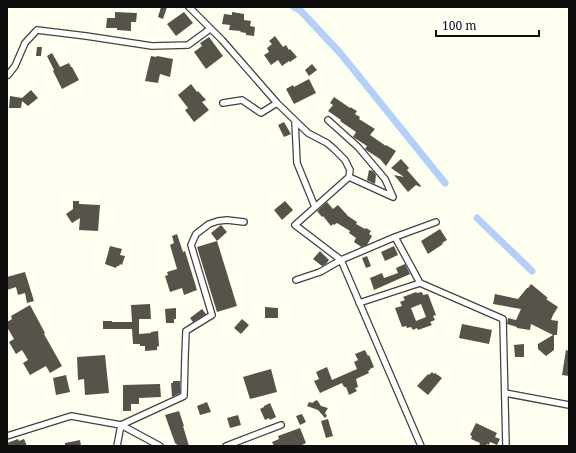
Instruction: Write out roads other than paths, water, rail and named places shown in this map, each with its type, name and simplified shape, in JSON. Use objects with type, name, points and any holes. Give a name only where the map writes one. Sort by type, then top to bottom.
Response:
[{"type":"street","points":[[189,7],[222,40],[277,103],[295,121],[308,133],[327,143],[345,160],[350,170],[349,177],[295,225],[341,260],[421,446]]},
{"type":"street","points":[[8,75],[15,66],[25,43],[37,30],[152,46],[188,45],[210,29]]},
{"type":"street","points":[[224,103],[242,100],[261,113],[277,103]]},
{"type":"street","points":[[328,120],[358,147],[386,179],[393,197],[349,177]]},
{"type":"street","points":[[295,121],[297,163],[315,207]]},
{"type":"street","points":[[121,425],[184,396],[186,330],[212,315],[191,245],[196,234],[209,224],[226,220],[244,222]]},
{"type":"street","points":[[296,280],[320,272],[341,260],[395,237],[436,222]]},
{"type":"street","points":[[395,237],[420,283],[503,319],[506,446]]},
{"type":"street","points":[[359,304],[420,283]]},
{"type":"street","points":[[505,393],[569,405]]},
{"type":"street","points":[[7,436],[71,416],[121,425],[160,446]]},
{"type":"street","points":[[117,446],[121,425]]},
{"type":"street","points":[[226,446],[281,425]]},
{"type":"waterway","points":[[294,7],[300,10],[341,54],[445,183]]},
{"type":"waterway","points":[[477,218],[532,271]]}]
